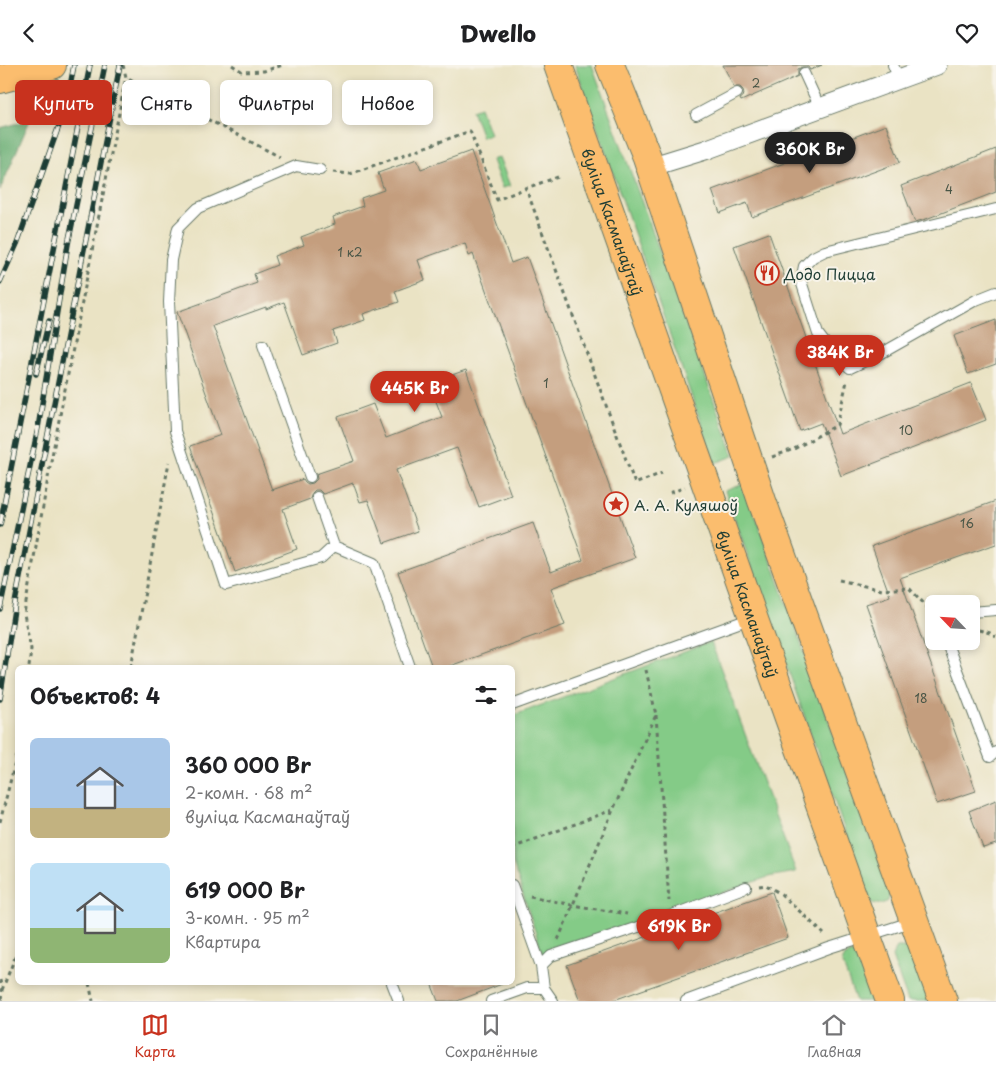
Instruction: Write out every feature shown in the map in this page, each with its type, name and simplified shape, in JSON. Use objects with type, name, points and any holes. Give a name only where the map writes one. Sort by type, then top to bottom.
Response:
[{"type":"main road","points":[[0,79],[52,65]]},
{"type":"main road","name":"вуліца Касманаўтаў","points":[[558,65],[890,1001]]},
{"type":"main road","points":[[610,65],[649,162],[762,501],[943,1001]]},
{"type":"main road","points":[[631,65],[649,162]]},
{"type":"street","points":[[649,162],[705,150],[820,108],[896,72],[937,65]]},
{"type":"lane","points":[[804,73],[820,108]]},
{"type":"lane","points":[[696,115],[737,93]]},
{"type":"lane","points":[[320,170],[296,166],[198,208],[178,228],[171,260],[169,302],[175,431],[226,585],[321,558],[334,546]]},
{"type":"lane","points":[[996,209],[826,251],[813,257],[804,267],[801,281],[818,335],[832,352],[850,368],[882,353],[976,300],[996,292]]},
{"type":"lane","points":[[263,345],[310,477]]},
{"type":"lane","points":[[317,497],[334,546],[374,563],[409,665]]},
{"type":"lane","points":[[980,611],[996,609]]},
{"type":"lane","points":[[515,704],[753,617]]},
{"type":"lane","points":[[949,650],[990,757],[996,752]]},
{"type":"lane","points":[[541,967],[550,956],[659,920],[746,887]]},
{"type":"lane","points":[[515,892],[541,967],[544,988],[553,1001]]},
{"type":"lane","points":[[686,1001],[702,999],[829,948],[914,921]]},
{"type":"lane","points":[[393,985],[400,1001]]},
{"type":"lane","points":[[491,1001],[526,988],[544,988]]},
{"type":"path","points":[[29,665],[31,649],[24,614],[51,461],[126,77],[123,65]]},
{"type":"path","points":[[232,65],[243,72],[264,71],[283,65]]},
{"type":"path","points":[[126,77],[296,166]]},
{"type":"path","points":[[320,170],[350,174],[470,131],[498,200],[558,177]]},
{"type":"path","points":[[526,188],[635,484],[662,473]]},
{"type":"path","points":[[770,458],[794,449],[837,425],[850,368]]},
{"type":"path","points":[[131,665],[175,431]]},
{"type":"path","points":[[670,493],[688,486]]},
{"type":"path","points":[[839,580],[882,590],[909,588],[925,605]]},
{"type":"path","points":[[980,630],[996,637]]},
{"type":"path","points":[[644,656],[656,715],[670,915]]},
{"type":"path","points":[[550,956],[656,715]]},
{"type":"path","points":[[0,822],[15,763]]},
{"type":"path","points":[[515,847],[613,810]]},
{"type":"path","points":[[746,887],[766,885],[781,894],[824,935]]},
{"type":"path","points":[[515,889],[572,905],[659,920]]},
{"type":"path","points":[[2,990],[15,958]]},
{"type":"path","points":[[0,980],[2,990],[1,1001]]},
{"type":"path","points":[[89,985],[93,1001]]},
{"type":"green space","points":[[575,65],[592,65],[734,456],[715,463]]},
{"type":"green space","points":[[480,107],[490,134],[482,137],[472,110]]},
{"type":"green space","points":[[15,124],[28,125],[0,190],[0,128]]},
{"type":"green space","points":[[499,157],[510,186],[502,188],[492,160]]},
{"type":"green space","points":[[744,484],[890,892],[888,901],[883,903],[870,902],[725,491]]},
{"type":"green space","points":[[711,642],[796,872],[768,877],[543,955],[515,870],[515,715]]},
{"type":"green space","points":[[897,947],[912,950],[929,1001],[908,1001],[892,957]]},
{"type":"green space","points":[[851,953],[861,956],[877,1001],[856,1001],[842,962],[845,956]]},
{"type":"building","points":[[723,65],[822,65],[810,70],[808,67],[802,67],[798,69],[798,76],[741,101],[740,99],[744,94],[743,90],[740,87],[734,87]]},
{"type":"building","points":[[886,125],[900,162],[752,217],[747,203],[720,213],[712,190]]},
{"type":"building","points":[[996,149],[996,192],[915,222],[901,186]]},
{"type":"building","points":[[471,151],[511,263],[527,257],[635,558],[551,588],[565,625],[453,665],[431,665],[398,572],[533,523],[551,572],[583,560],[473,254],[469,256],[465,243],[418,260],[425,280],[395,291],[399,302],[363,314],[365,320],[333,331],[337,343],[303,355],[284,302],[213,326],[272,490],[303,479],[308,484],[313,483],[317,479],[316,474],[354,461],[338,417],[373,404],[386,438],[442,417],[429,383],[466,370],[511,495],[479,507],[457,448],[396,470],[418,531],[384,543],[368,500],[360,502],[353,483],[323,494],[319,490],[315,490],[310,499],[283,509],[297,549],[235,572],[190,446],[221,435],[177,312],[257,283],[254,274],[277,265],[274,256],[304,245],[301,237],[335,224],[333,217],[363,206],[361,198],[384,190],[378,173],[417,159],[421,169]]},
{"type":"building","points":[[769,233],[840,434],[971,383],[986,420],[841,476],[821,423],[800,431],[734,246]]},
{"type":"building","points":[[996,320],[996,364],[968,374],[954,336]]},
{"type":"building","points":[[996,501],[996,544],[900,578],[976,791],[937,804],[866,604],[890,596],[872,546]]},
{"type":"building","points":[[996,800],[996,844],[983,848],[969,811]]},
{"type":"building","points":[[772,892],[788,938],[611,1001],[580,1001],[567,965]]},
{"type":"building","points":[[432,985],[499,985],[457,1001],[438,1001]]},
{"type":"railway","points":[[0,282],[17,244],[67,103],[74,65]]},
{"type":"railway","points":[[0,525],[90,65]]},
{"type":"railway","points":[[0,609],[38,428],[68,244],[105,65]]},
{"type":"railway","points":[[0,699],[15,603],[120,65]]},
{"type":"railway","points":[[36,374],[49,321]]},
{"type":"place","name":"Додо Пицца","points":[[767,273]]},
{"type":"place","name":"А. А. Куляшоў","points":[[616,504]]}]
